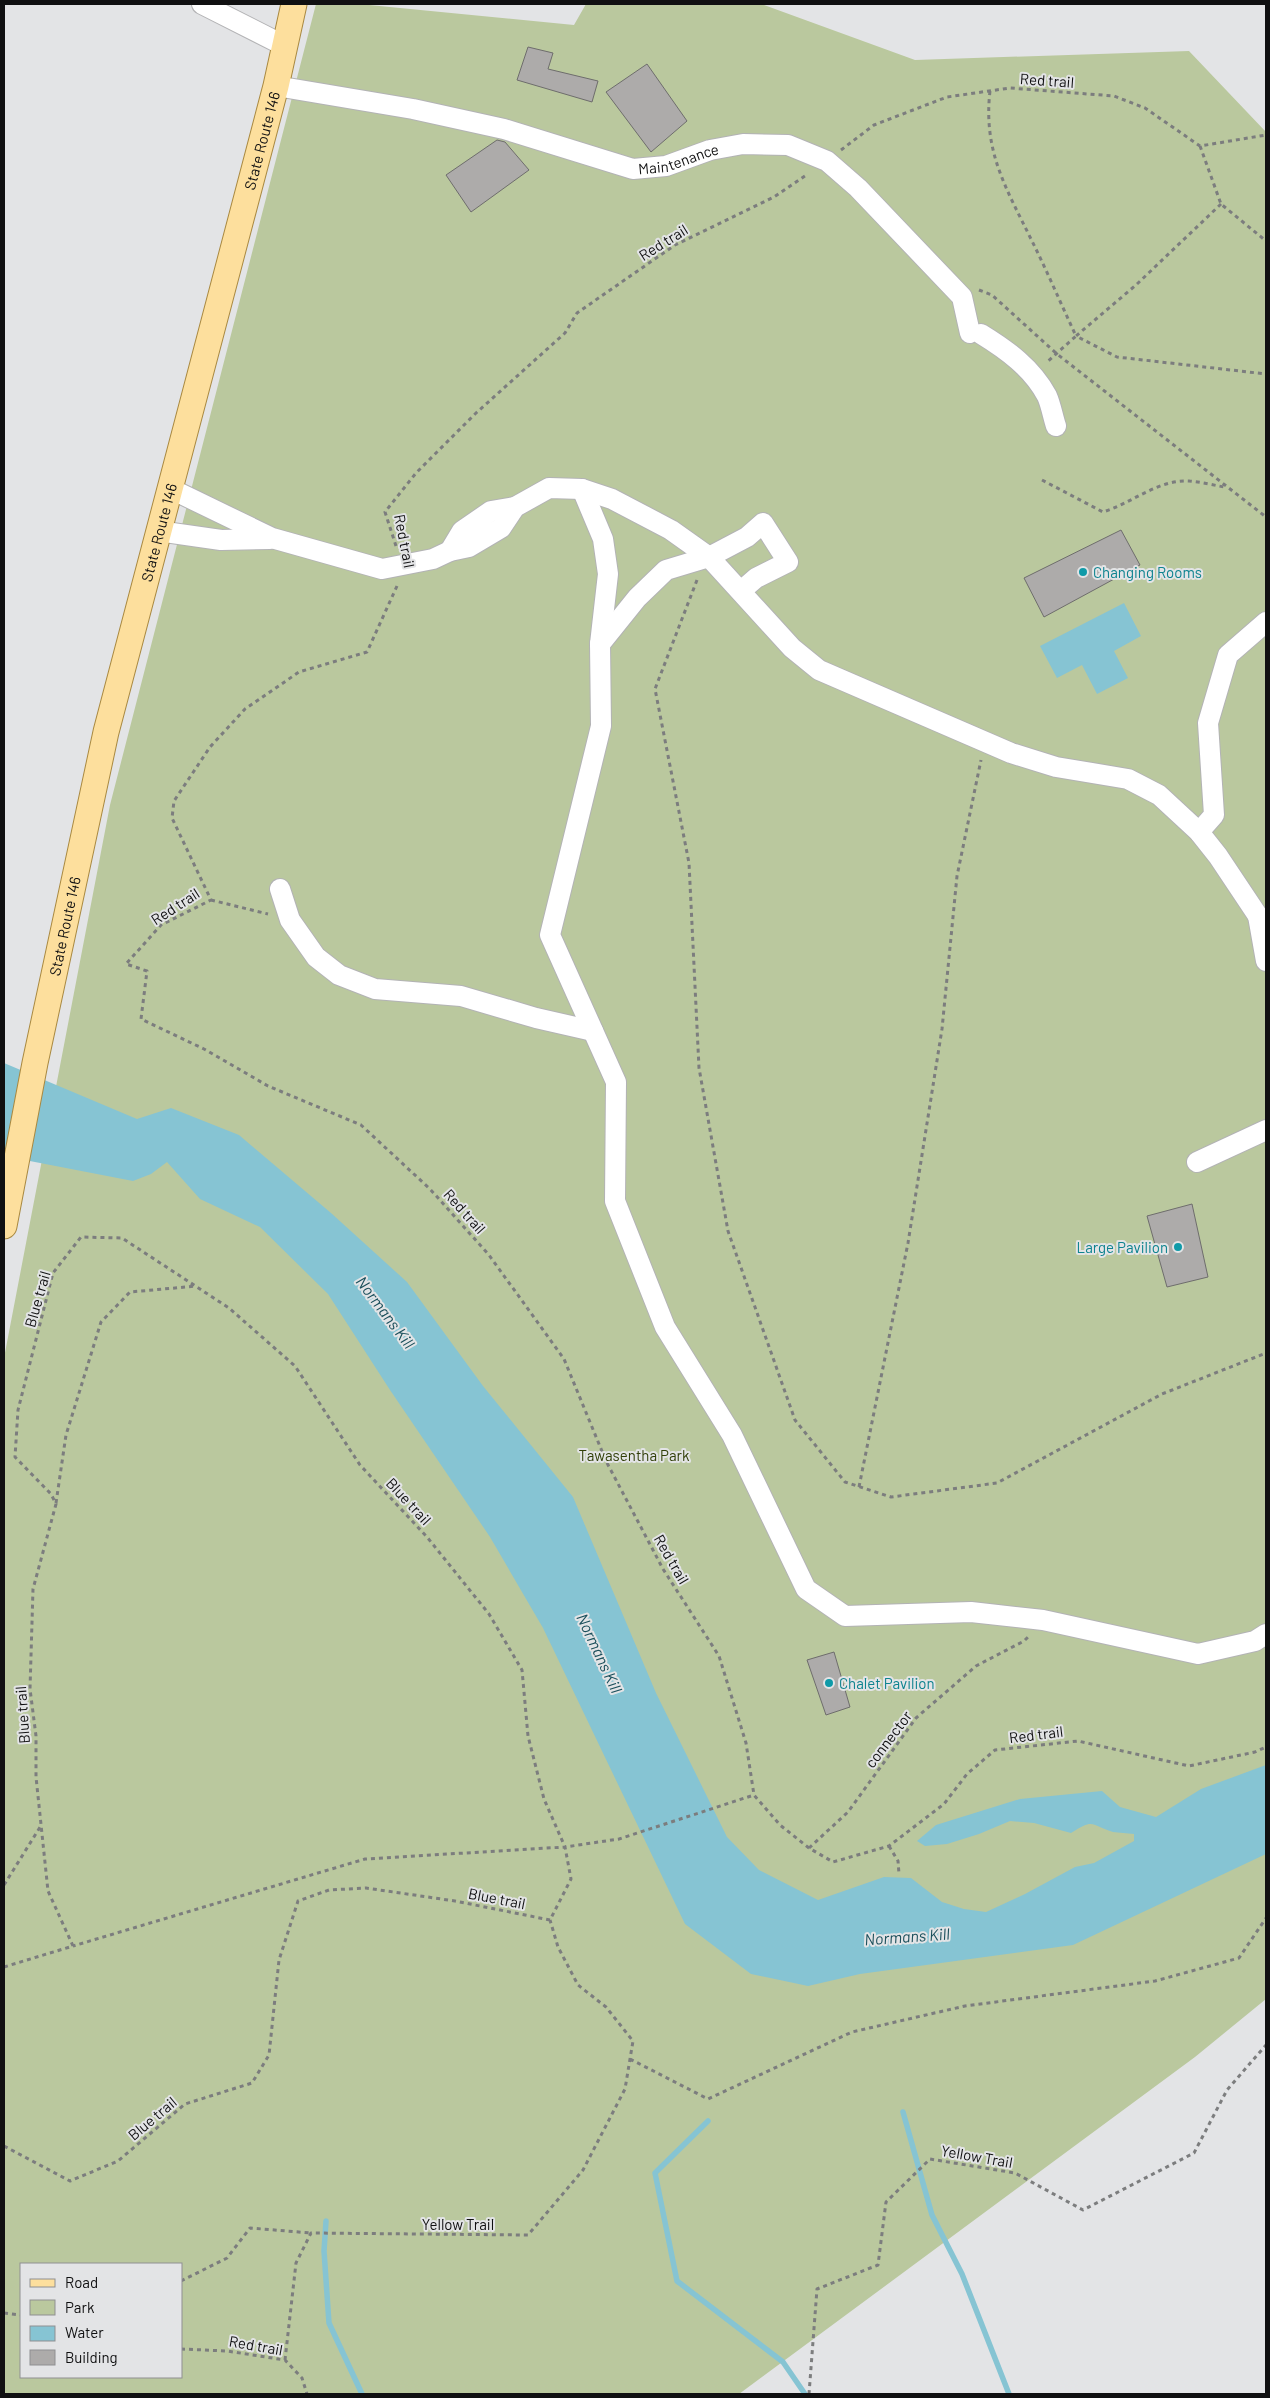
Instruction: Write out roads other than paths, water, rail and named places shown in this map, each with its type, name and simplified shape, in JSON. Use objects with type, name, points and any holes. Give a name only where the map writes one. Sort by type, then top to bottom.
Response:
[{"type":"main road","name":"State Route 146","points":[[6,1214],[35,1063],[106,732],[276,86],[294,4]]},
{"type":"lane","points":[[202,4],[285,46]]},
{"type":"lane","name":"Maintenance","points":[[276,86],[413,109],[504,129],[633,169],[666,166],[710,150],[743,144],[788,145],[826,161],[858,188],[962,296],[976,334],[1010,352],[1031,373],[1047,396],[1056,426]]},
{"type":"lane","points":[[169,488],[272,538],[382,569],[433,559],[450,550],[462,531],[491,511],[514,507],[549,488],[582,489],[612,499],[671,530],[709,557],[792,648],[819,670],[1011,753],[1056,767],[1128,780],[1159,795],[1199,832],[1262,920],[1266,961]]},
{"type":"lane","points":[[582,489],[603,539],[608,574],[600,644],[601,726],[550,935],[616,1082],[615,1201],[665,1327],[732,1435],[806,1590],[845,1616],[971,1612],[1043,1620],[1198,1654],[1255,1641],[1266,1634]]},
{"type":"lane","points":[[600,644],[637,598],[666,570],[709,557],[747,537],[763,523],[788,562],[756,578],[741,591]]},
{"type":"lane","points":[[158,530],[221,540],[272,538]]},
{"type":"lane","points":[[1199,832],[1214,815],[1208,723],[1228,655],[1266,622]]},
{"type":"lane","points":[[280,889],[290,920],[316,957],[339,975],[375,989],[461,996],[536,1018],[593,1031]]},
{"type":"lane","points":[[1197,1162],[1266,1130]]},
{"type":"water","points":[[1124,603],[1141,636],[1114,651],[1128,678],[1097,694],[1082,665],[1057,678],[1040,646]]},
{"type":"water","name":"Normans Kill","points":[[4,1063],[137,1119],[171,1108],[239,1135],[331,1213],[407,1282],[483,1386],[573,1497],[656,1693],[727,1837],[759,1870],[818,1900],[884,1877],[911,1878],[942,1902],[964,1909],[986,1912],[1025,1894],[1075,1867],[1094,1863],[1134,1841],[1134,1834],[1113,1832],[1092,1824],[1071,1833],[1034,1823],[1010,1821],[979,1834],[947,1844],[925,1846],[917,1841],[936,1825],[1020,1799],[1102,1791],[1120,1807],[1156,1817],[1201,1789],[1266,1765],[1266,1854],[1073,1945],[860,1974],[808,1986],[751,1974],[685,1924],[543,1628],[490,1537],[390,1390],[328,1294],[260,1227],[200,1199],[167,1162],[151,1174],[133,1181],[4,1156]]},
{"type":"waterway","points":[[903,2112],[932,2215],[962,2274],[1009,2394]]},
{"type":"waterway","points":[[708,2121],[655,2173],[677,2281],[783,2362],[805,2394]]},
{"type":"waterway","points":[[326,2221],[324,2251],[329,2323],[362,2394]]},
{"type":"place","name":"Changing Rooms","points":[[1083,572]]},
{"type":"place","name":"Large Pavilion","points":[[1178,1247]]},
{"type":"place","name":"Chalet Pavilion","points":[[829,1683]]},
{"type":"park label","name":"Tawasentha Park","points":[[634,1455]]}]
